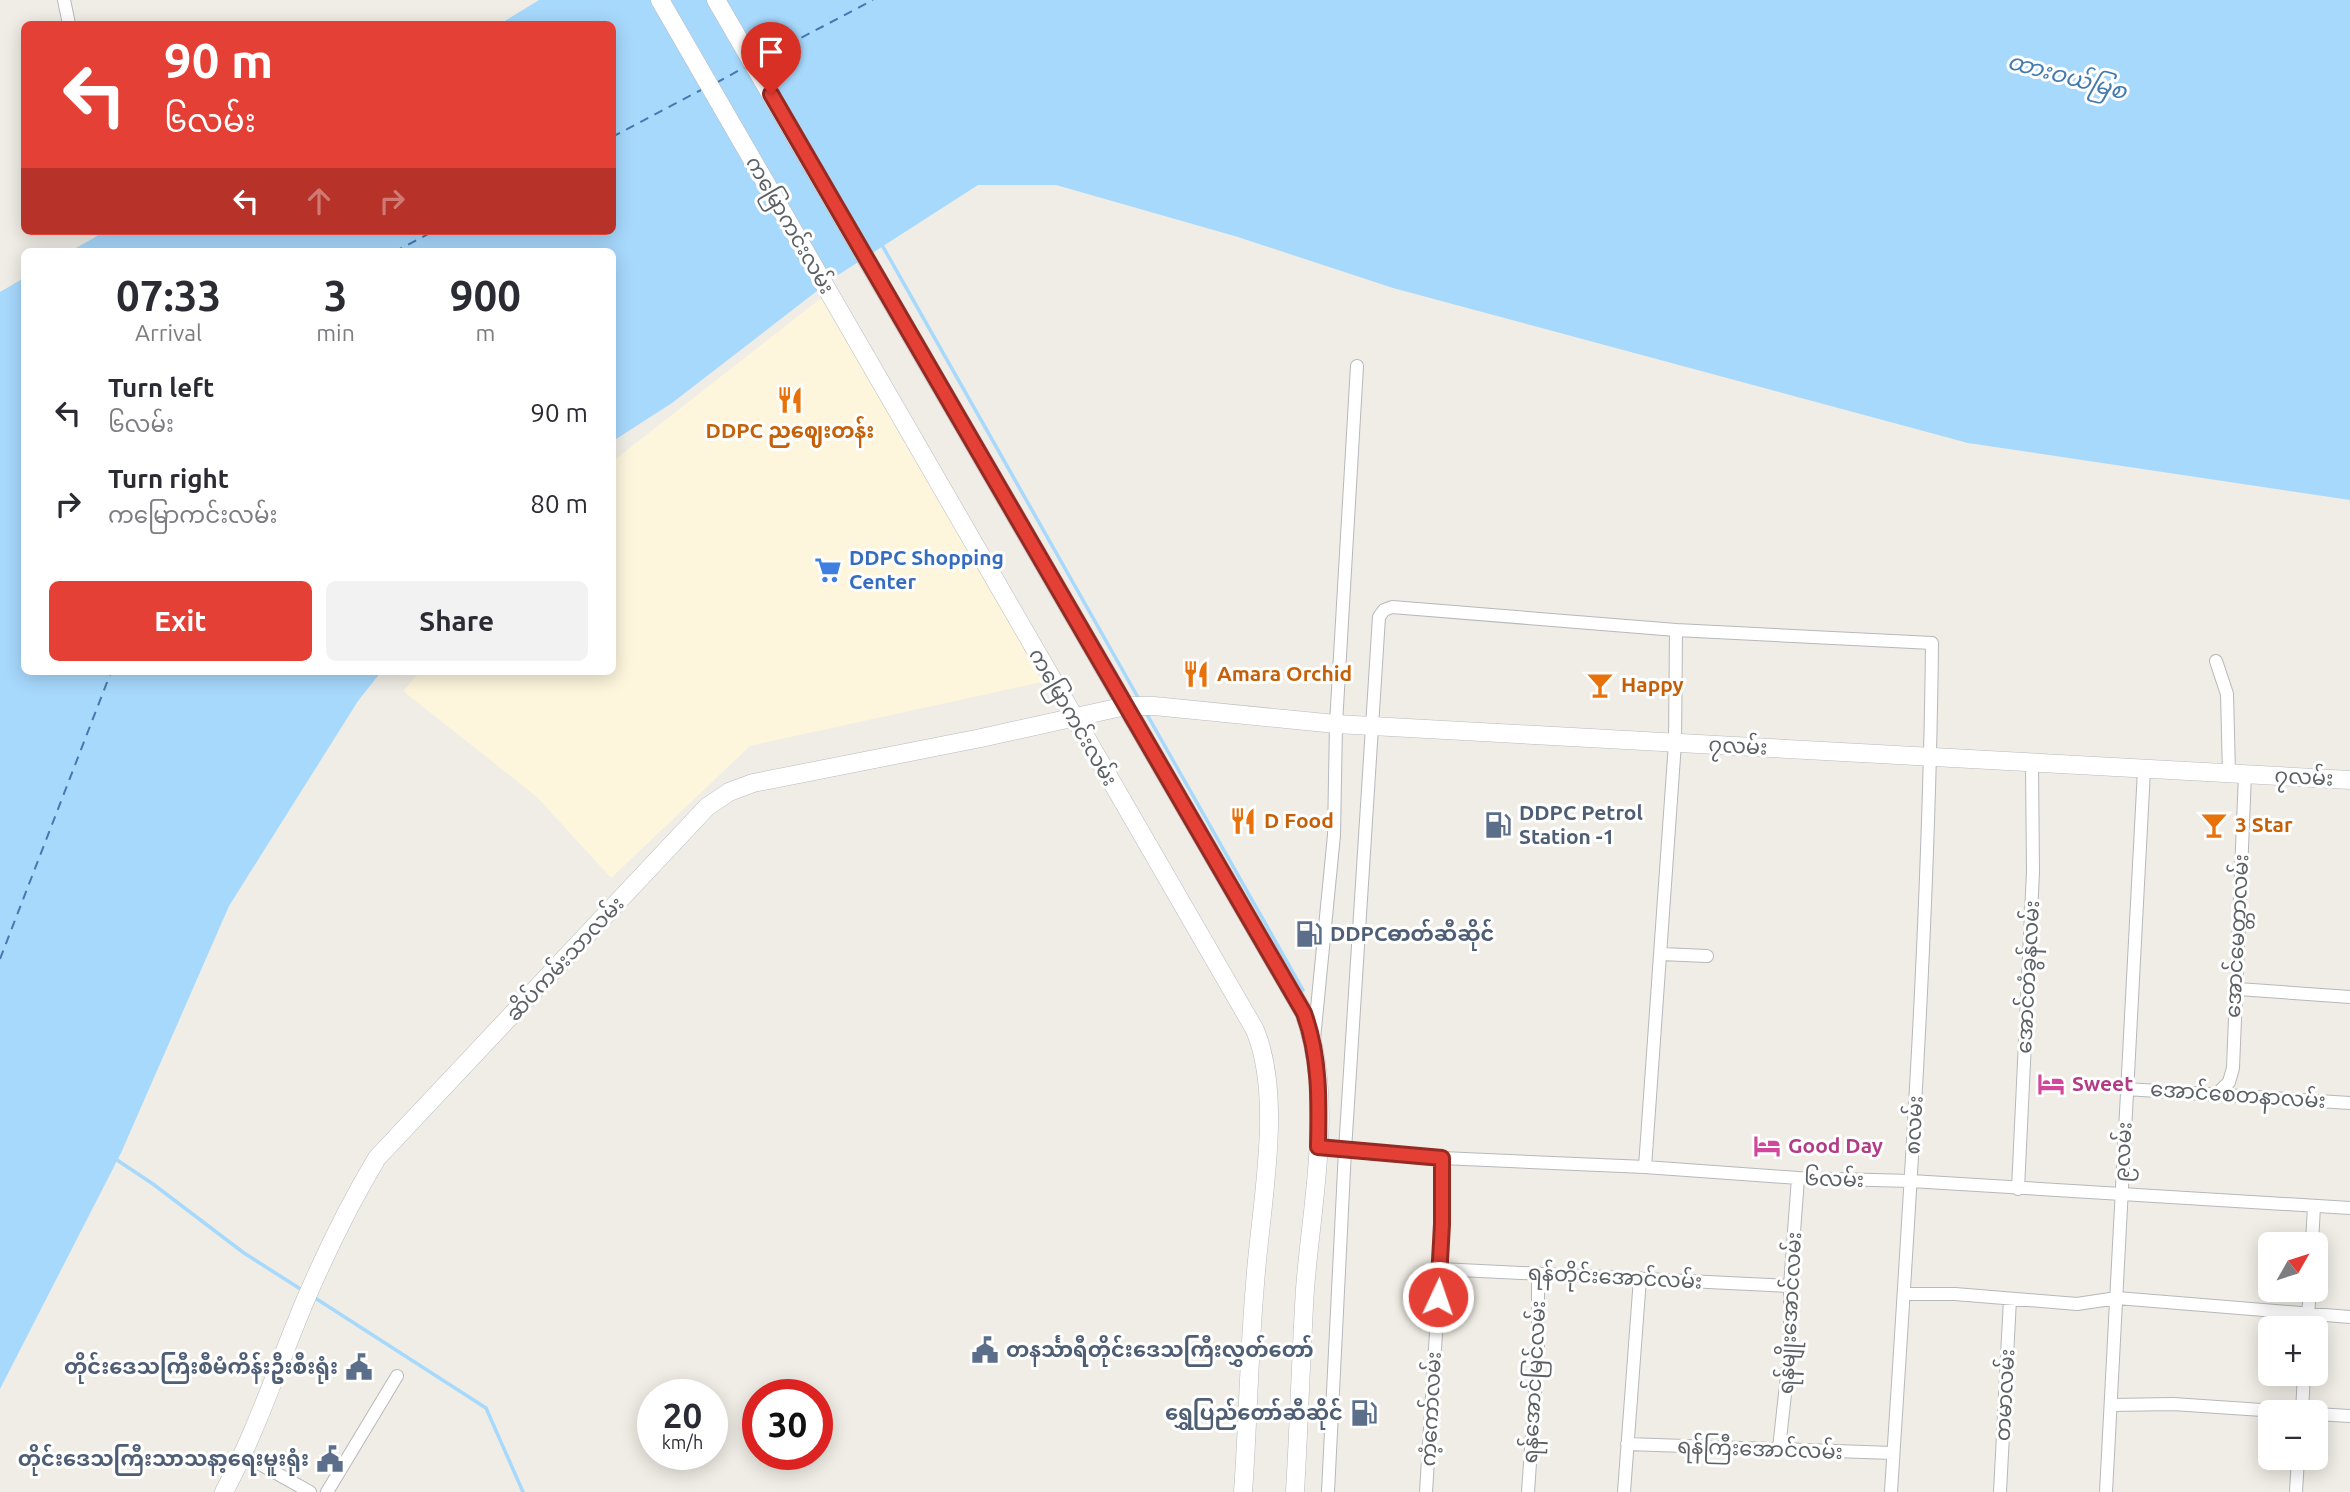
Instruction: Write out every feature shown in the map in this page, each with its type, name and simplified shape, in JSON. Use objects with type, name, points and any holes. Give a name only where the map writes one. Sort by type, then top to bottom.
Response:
[{"type":"main road","name":"ကမြောကင်းလမ်း","points":[[660,0],[1255,1030],[1264,1051],[1267,1075],[1267,1144],[1255,1284],[1243,1492]]},
{"type":"main road","points":[[716,0],[1304,1013],[1314,1040],[1318,1087],[1318,1147],[1306,1288],[1295,1492]]},
{"type":"main road","name":"၇လမ်း","points":[[1126,706],[1154,706],[1336,724],[2350,780]]},
{"type":"main road","name":"ဆိပ်ကမ်းသာလမ်း","points":[[224,1492],[244,1455],[308,1294],[377,1158],[707,807],[730,792],[754,783],[1126,706]]},
{"type":"street","points":[[64,0],[68,21]]},
{"type":"street","points":[[1314,1040],[1334,835],[1336,724],[1357,366]]},
{"type":"street","points":[[1328,1492],[1345,1150],[1379,617],[1384,610],[1392,607],[1676,630],[1675,743],[1651,1060],[1646,1167]]},
{"type":"street","name":"၈လမ်း","points":[[1676,630],[1932,643],[1931,758],[1911,1181],[1891,1492]]},
{"type":"street","name":"အောင်မေတ္တာလမ်း","points":[[2216,661],[2227,694],[2237,774],[2238,989],[2233,1022],[2233,1068],[2229,1082],[2218,1093]]},
{"type":"street","name":"အောင်တံခွန်လမ်း","points":[[2018,1189],[2033,872],[2032,764]]},
{"type":"street","name":"၉လမ်း","points":[[2106,1492],[2144,770]]},
{"type":"street","points":[[1661,954],[1707,956]]},
{"type":"street","points":[[2238,989],[2350,997]]},
{"type":"street","name":"အောင်စေတနာလမ်း","points":[[2126,1088],[2350,1103]]},
{"type":"street","name":"၆လမ်း","points":[[1318,1147],[1442,1158],[1646,1167],[1798,1178],[1911,1181],[2350,1208]]},
{"type":"street","name":"ကံ့ကော်လမ်း","points":[[1426,1492],[1440,1269],[1442,1158]]},
{"type":"street","name":"ရန်မျိုးအောင်လမ်း","points":[[1779,1448],[1790,1349],[1790,1286],[1798,1178]]},
{"type":"street","points":[[2313,1232],[2314,1206]]},
{"type":"street","name":"ရန်တိုင်းအောင်လမ်း","points":[[1440,1269],[1790,1286]]},
{"type":"street","name":"ရန်အောင်မြင်လမ်း","points":[[1528,1492],[1538,1347],[1538,1273]]},
{"type":"street","points":[[1624,1492],[1640,1278]]},
{"type":"street","points":[[1904,1294],[1955,1294],[2077,1304],[2117,1298],[2350,1317]]},
{"type":"street","name":"တမာလမ်း","points":[[2000,1492],[2010,1299]]},
{"type":"street","points":[[2308,1314],[2309,1302]]},
{"type":"street","points":[[327,1492],[397,1376]]},
{"type":"street","points":[[2111,1405],[2173,1405],[2258,1410]]},
{"type":"street","points":[[2328,1415],[2350,1416]]},
{"type":"street","name":"ရန်ကြီးအောင်လမ်း","points":[[1627,1444],[1893,1453]]},
{"type":"street","points":[[244,1455],[310,1492]]},
{"type":"street","points":[[2296,1492],[2297,1470]]},
{"type":"shaded area","points":[[834,288],[1060,678],[750,746],[611,878],[537,797],[403,691],[417,675],[616,675],[616,459]]},
{"type":"water","name":"ထားဝယ်မြစ","points":[[539,0],[2350,0],[2350,500],[1968,443],[1393,288],[1238,237],[1056,185],[978,185],[835,277],[672,403],[616,439],[616,248],[76,248],[99,235],[616,235],[616,21],[505,21]]},
{"type":"water","points":[[21,280],[21,675],[379,675],[358,701],[229,906],[121,1153],[0,1389],[0,292]]},
{"type":"waterway","points":[[882,245],[1140,701]]},
{"type":"waterway","points":[[1145,711],[1303,990]]},
{"type":"waterway","points":[[117,1160],[244,1253],[302,1290]]},
{"type":"waterway","points":[[312,1296],[486,1408],[523,1492]]},
{"type":"ferry route","points":[[759,60],[873,0]]},
{"type":"ferry route","points":[[716,83],[745,67]]},
{"type":"ferry route","points":[[616,135],[701,90]]},
{"type":"ferry route","points":[[402,248],[426,235]]},
{"type":"ferry route","points":[[0,959],[110,675]]},
{"type":"place","name":"DDPC ညဈေးတန်း","points":[[790,400]]},
{"type":"place","name":"DDPC Shopping Center","points":[[828,570]]},
{"type":"place","name":"Amara Orchid","points":[[1196,674]]},
{"type":"place","name":"Happy","points":[[1600,685]]},
{"type":"place","name":"D Food","points":[[1243,821]]},
{"type":"place","name":"DDPC Petrol Station -1","points":[[1498,825]]},
{"type":"place","name":"3 Star","points":[[2214,825]]},
{"type":"place","name":"DDPCဓာတ်ဆီဆိုင်","points":[[1309,934]]},
{"type":"place","name":"Sweet","points":[[2051,1084]]},
{"type":"place","name":"Good Day","points":[[1767,1146]]},
{"type":"place","name":"တနင်္သာရီတိုင်းဒေသကြီးလွှတ်တော်","points":[[985,1350]]},
{"type":"place","name":"တိုင်းဒေသကြီးစီမံကိန်းဦးစီးရုံး","points":[[359,1367]]},
{"type":"place","name":"ရွှေပြည်တော်ဆီဆိုင်","points":[[1364,1413]]},
{"type":"place","name":"တိုင်းဒေသကြီးသာသနာ့ရေးမူးရုံး","points":[[330,1459]]},
{"type":"route","points":[[771,94],[1304,1013],[1314,1040],[1318,1077],[1318,1147],[1442,1158],[1438,1297]]}]
